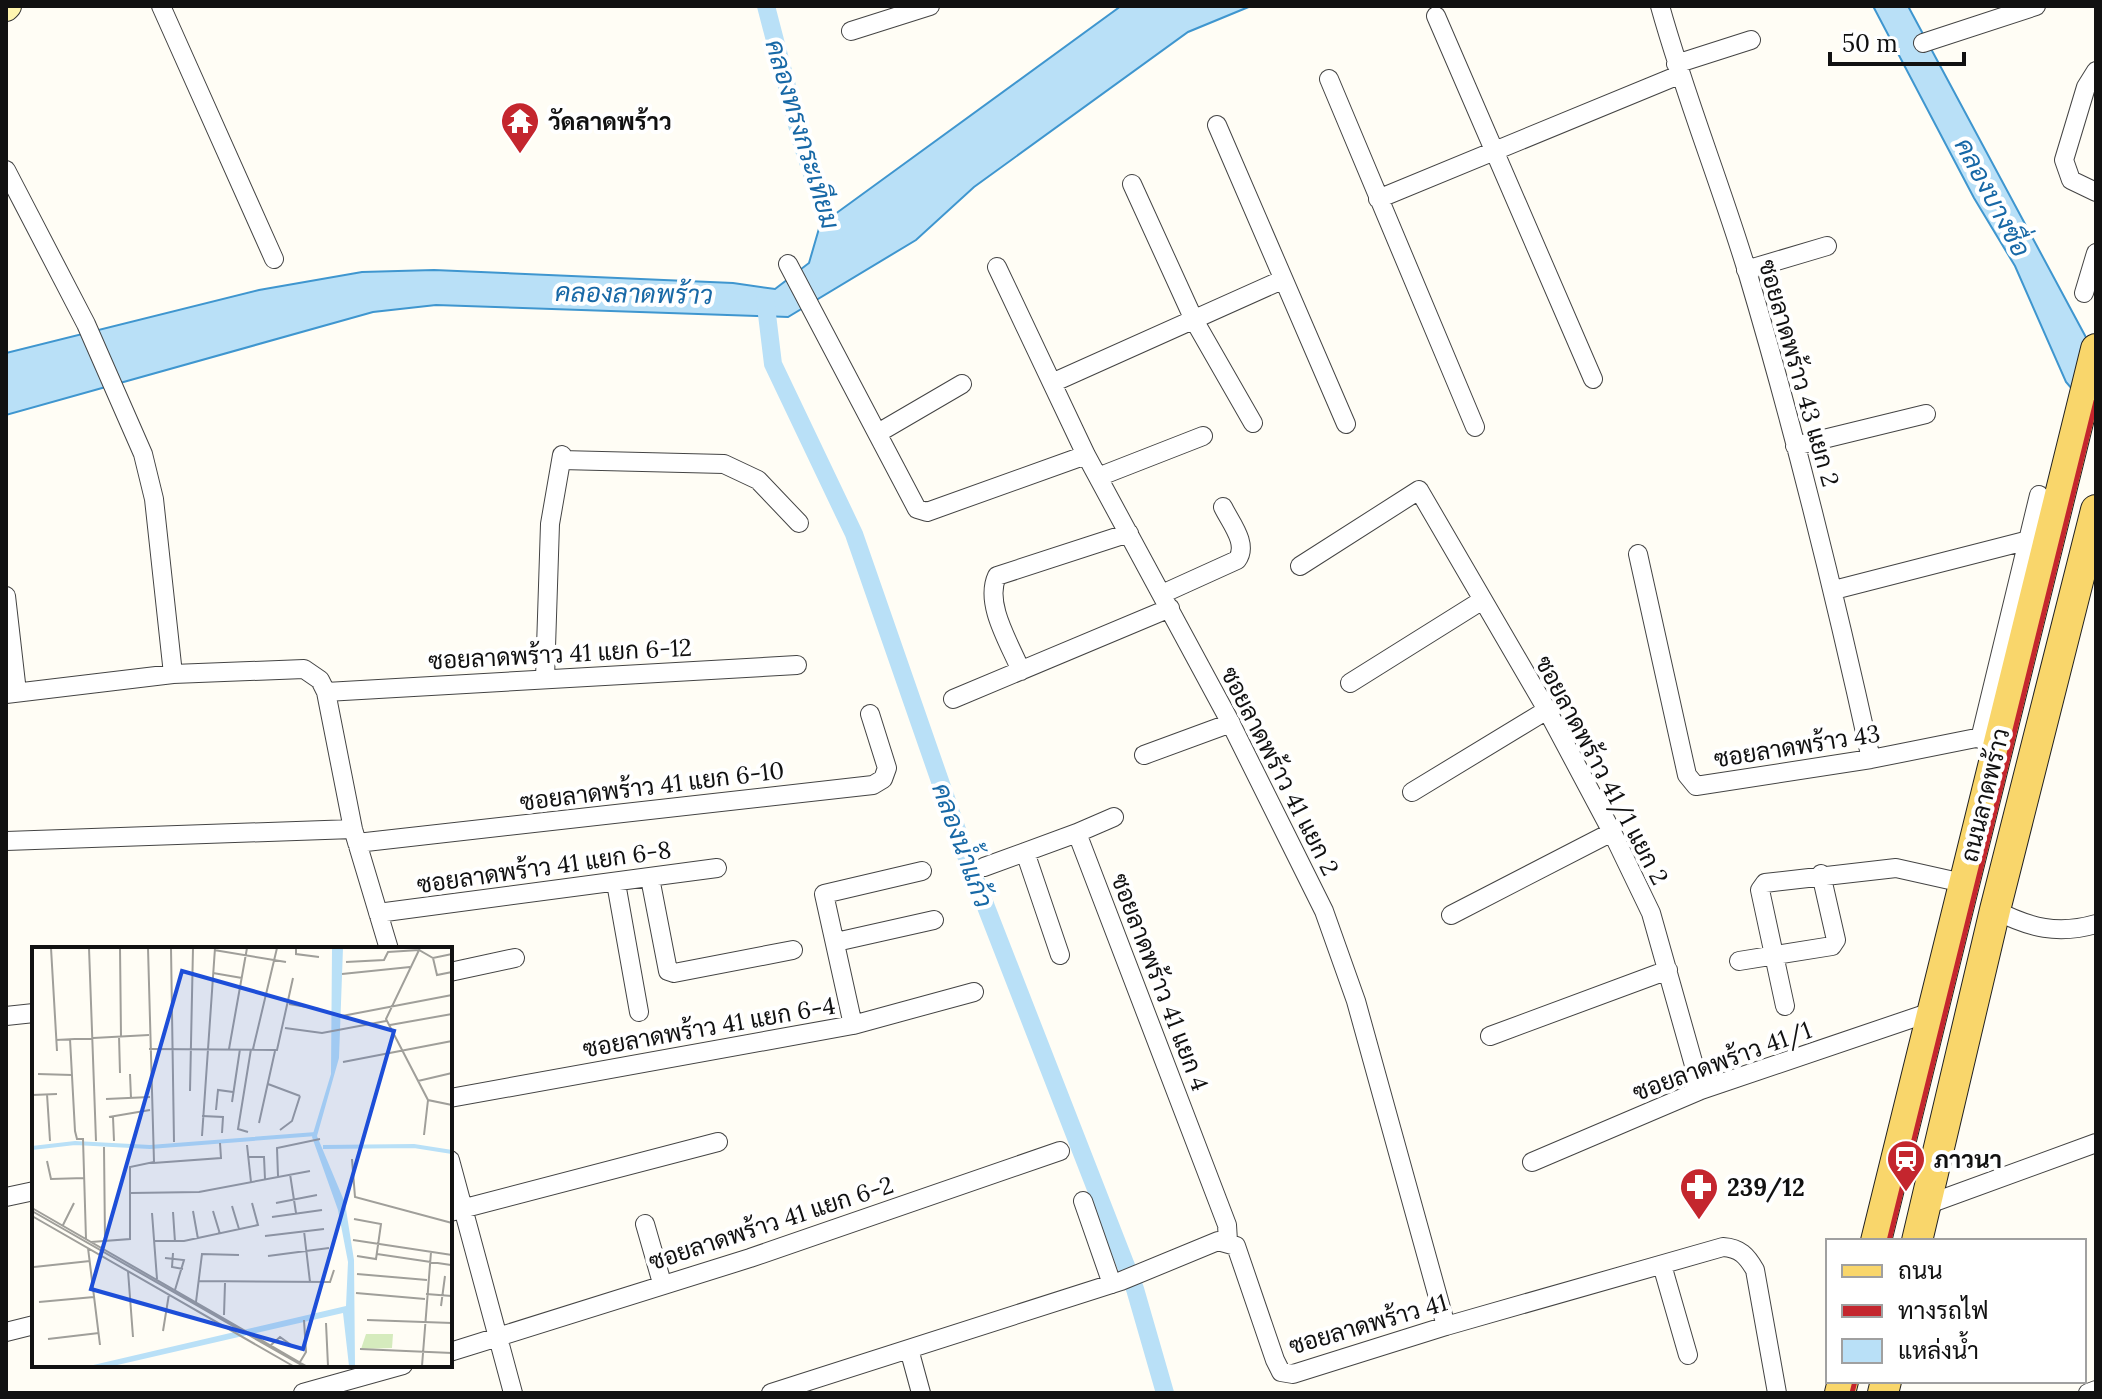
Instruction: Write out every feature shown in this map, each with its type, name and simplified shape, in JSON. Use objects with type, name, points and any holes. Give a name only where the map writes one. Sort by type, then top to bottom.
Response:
[{"type":"main road","name":"ถนนลาดพร้าว","points":[[1876,1239],[1963,883],[1990,736],[2096,349]]},
{"type":"main road","name":"ถนนลาดพร้าว","points":[[1918,1239],[1995,910],[2096,510]]},
{"type":"street","points":[[161,6],[274,259]]},
{"type":"street","points":[[851,31],[930,6]]},
{"type":"street","name":"ซอยลาดพร้าว 43 แยก 2","points":[[1660,6],[1678,70],[1746,270],[1834,590],[1871,759]]},
{"type":"street","points":[[1923,43],[2036,6]]},
{"type":"street","points":[[1436,16],[1593,379]]},
{"type":"street","points":[[1378,199],[1497,151],[1751,40]]},
{"type":"street","points":[[2096,71],[2086,87],[2064,160],[2071,180],[2096,192]]},
{"type":"street","points":[[1329,79],[1475,427]]},
{"type":"street","points":[[1217,125],[1346,424]]},
{"type":"street","points":[[6,170],[86,324],[137,435],[154,499],[173,674]]},
{"type":"street","points":[[1132,184],[1194,320],[1253,423]]},
{"type":"street","points":[[1746,270],[1827,246]]},
{"type":"street","points":[[2084,293],[2096,253]]},
{"type":"street","points":[[788,264],[917,509],[927,512],[1086,455]]},
{"type":"street","name":"ซอยลาดพร้าว 41 แยก 2","points":[[997,267],[1086,455],[1231,723],[1324,911],[1356,1001],[1446,1326]]},
{"type":"street","points":[[1052,383],[1282,280]]},
{"type":"street","points":[[878,433],[962,384]]},
{"type":"street","points":[[1795,446],[1926,414]]},
{"type":"street","points":[[1098,477],[1203,436]]},
{"type":"street","points":[[545,678],[550,524],[561,457],[724,464],[758,480],[799,523]]},
{"type":"street","name":"ซอยลาดพร้าว 41/1 แยก 2","points":[[1300,566],[1419,490],[1547,710],[1651,913],[1701,1090]]},
{"type":"street","points":[[1990,736],[2039,495]]},
{"type":"street","points":[[953,699],[1021,671],[1166,601],[1237,560],[1242,554],[1242,546],[1223,507]]},
{"type":"street","points":[[1021,671],[994,603],[991,588],[997,576],[1129,533]]},
{"type":"street","points":[[1834,590],[2029,540]]},
{"type":"street","name":"ซอยลาดพร้าว 43","points":[[1638,554],[1690,783],[1696,786],[1871,759],[1990,736]]},
{"type":"street","points":[[6,596],[12,693],[173,674],[304,669],[320,680],[326,692],[355,836],[388,947]]},
{"type":"street","points":[[1350,683],[1481,601]]},
{"type":"street","name":"ซอยลาดพร้าว 41 แยก 6-12","points":[[326,692],[797,665]]},
{"type":"street","points":[[1412,792],[1547,710]]},
{"type":"street","name":"ซอยลาดพร้าว 41 แยก 6-10","points":[[355,836],[873,785],[883,779],[887,768],[870,714]]},
{"type":"street","points":[[1144,755],[1231,723]]},
{"type":"street","points":[[984,867],[1114,817]]},
{"type":"street","points":[[1451,915],[1612,832]]},
{"type":"street","name":"ซอยลาดพร้าว 41 แยก 4","points":[[1077,833],[1227,1225],[1228,1241]]},
{"type":"street","points":[[6,841],[355,836]]},
{"type":"street","points":[[1025,852],[1060,955]]},
{"type":"street","name":"ซอยลาดพร้าว 41 แยก 6-8","points":[[378,913],[717,868]]},
{"type":"street","points":[[1785,1006],[1761,886],[1821,874],[1896,868],[1963,883]]},
{"type":"street","points":[[853,1025],[824,894],[922,871]]},
{"type":"street","points":[[1739,961],[1825,947],[1836,940],[1821,874]]},
{"type":"street","points":[[650,878],[668,971],[674,973],[793,950]]},
{"type":"street","points":[[616,883],[639,1012]]},
{"type":"street","points":[[1995,910],[2020,923],[2050,931],[2096,924]]},
{"type":"street","points":[[836,942],[934,920]]},
{"type":"street","points":[[452,972],[515,958]]},
{"type":"street","points":[[1490,1036],[1668,970]]},
{"type":"street","name":"ซอยลาดพร้าว 41 แยก 6-4","points":[[452,1098],[853,1025],[974,992]]},
{"type":"street","name":"ซอยลาดพร้าว 41/1","points":[[1532,1162],[1701,1090],[1931,1012]]},
{"type":"street","points":[[6,1016],[32,1013]]},
{"type":"street","points":[[456,1210],[718,1142]]},
{"type":"street","points":[[1926,1205],[2096,1143]]},
{"type":"street","name":"ซอยลาดพร้าว 41 แยก 6-2","points":[[452,1351],[662,1283],[750,1258],[1060,1151]]},
{"type":"street","points":[[452,1177],[456,1210],[513,1393]]},
{"type":"street","points":[[6,1197],[32,1191]]},
{"type":"street","points":[[1083,1201],[1116,1282]]},
{"type":"street","points":[[645,1224],[662,1283]]},
{"type":"street","points":[[771,1393],[829,1385],[909,1349],[1116,1282],[1218,1241],[1228,1241]]},
{"type":"street","name":"ซอยลาดพร้าว 41","points":[[1228,1241],[1236,1246],[1281,1372],[1293,1374],[1446,1326],[1723,1247],[1740,1251],[1755,1270],[1777,1393]]},
{"type":"street","points":[[1662,1265],[1688,1355]]},
{"type":"street","points":[[6,1332],[32,1326]]},
{"type":"street","points":[[909,1349],[921,1393]]},
{"type":"street","points":[[303,1393],[396,1367]]},
{"type":"street","points":[[2088,1393],[2096,1390]]},
{"type":"water","name":"คลองลาดพร้าว","points":[[1121,6],[1251,6],[1188,32],[974,187],[916,240],[788,317],[436,305],[373,312],[6,415],[6,353],[259,290],[362,272],[434,270],[733,283],[775,289],[809,263],[820,225]]},
{"type":"water","name":"คลองบางซื่อ","points":[[1873,6],[1908,6],[2096,356],[2096,417],[2066,382],[2015,266],[1974,198]]},
{"type":"waterway","name":"คลองทรงกระเทียม","points":[[766,6],[802,144],[835,241]]},
{"type":"waterway","name":"คลองน้ำแก้ว","points":[[765,298],[773,364],[854,534],[965,853],[1135,1289],[1165,1393]]},
{"type":"railway","points":[[1889,1239],[2096,401]]},
{"type":"railway","points":[[1852,1393],[1854,1383]]},
{"type":"place","name":"วัดลาดพร้าว","points":[[520,155]]},
{"type":"place","name":"ภาวนา","points":[[1906,1193]]},
{"type":"place","name":"239/12","points":[[1699,1221]]}]
